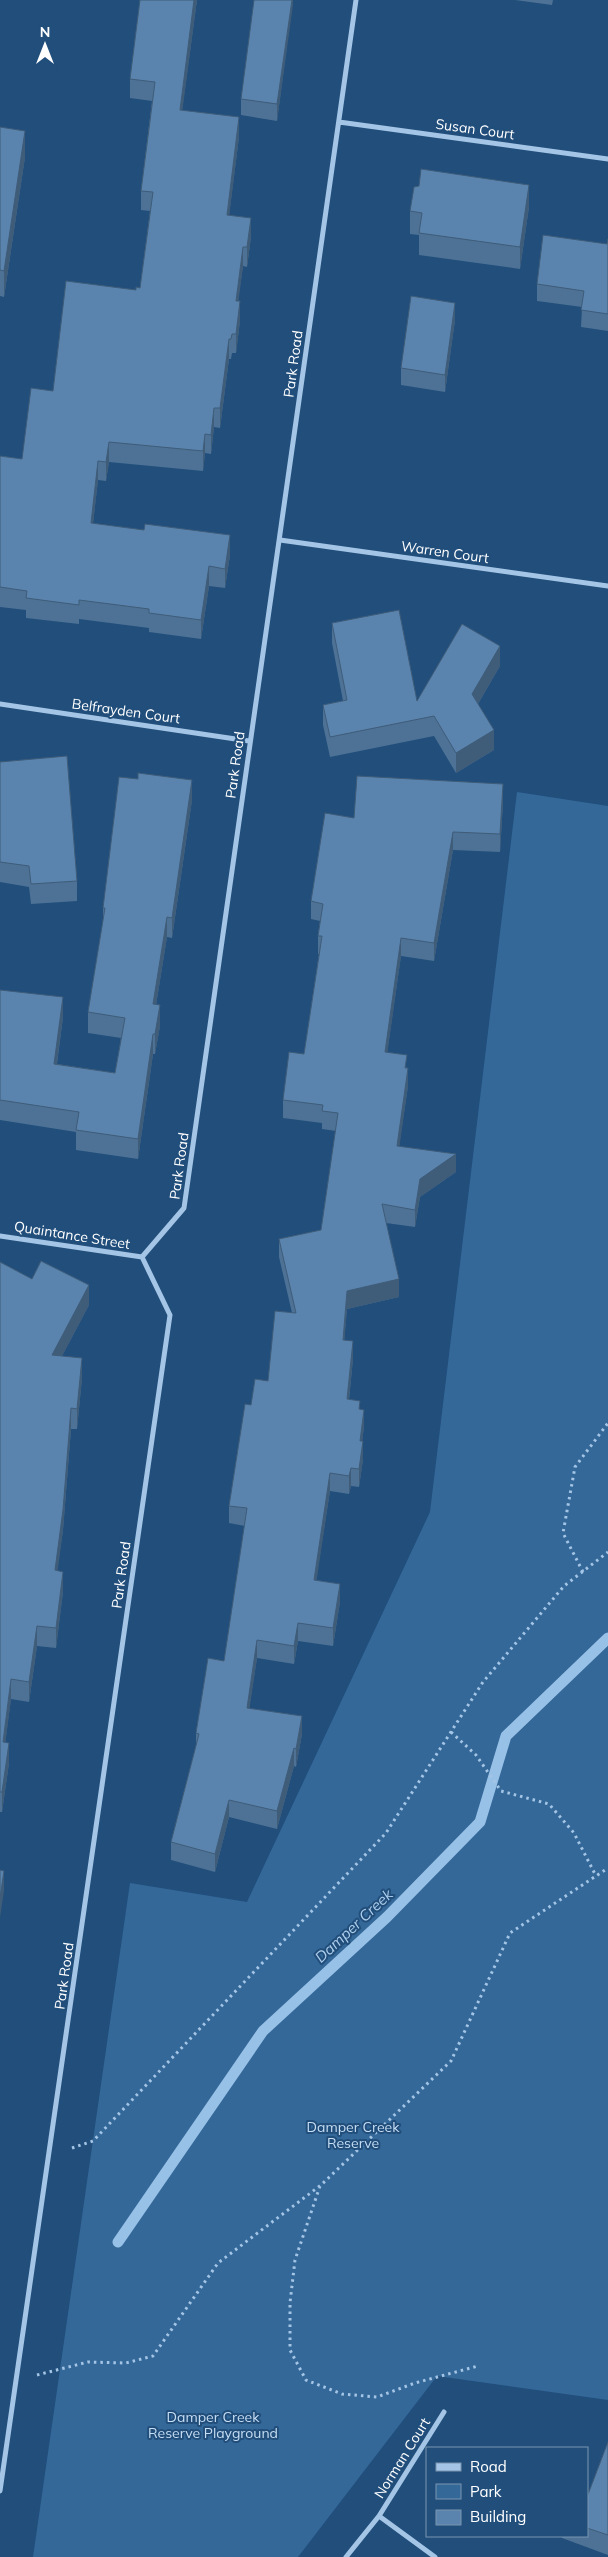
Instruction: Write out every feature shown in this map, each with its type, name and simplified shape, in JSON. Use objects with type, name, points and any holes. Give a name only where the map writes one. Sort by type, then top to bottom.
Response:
[{"type":"street","name":"Park Road","points":[[0,2491],[50,2156],[170,1315],[142,1257],[184,1208],[356,0]]},
{"type":"street","name":"Susan Court","points":[[339,122],[608,159]]},
{"type":"street","name":"Warren Court","points":[[280,540],[608,586]]},
{"type":"street","name":"Belfrayden Court","points":[[0,704],[249,741]]},
{"type":"street","name":"Quaintance Street","points":[[0,1236],[142,1257]]},
{"type":"street","name":"Norman Court","points":[[346,2557],[379,2516],[444,2412]]},
{"type":"street","name":"Norman Court","points":[[379,2516],[435,2557]]},
{"type":"path","points":[[583,1572],[564,1533],[575,1467],[608,1423]]},
{"type":"path","points":[[50,2156],[93,2141],[218,2012],[386,1833],[483,1682],[564,1586],[608,1552]]},
{"type":"path","points":[[451,1732],[476,1755],[501,1791],[549,1804],[574,1834],[596,1876]]},
{"type":"path","points":[[16,2381],[88,2362],[126,2363],[153,2356],[218,2263],[321,2185],[451,2061],[510,1933],[608,1868]]},
{"type":"path","points":[[321,2185],[295,2260],[290,2303],[290,2350],[306,2380],[342,2394],[377,2397],[415,2383],[478,2366]]},
{"type":"green space","name":"Damper Creek Reserve","points":[[517,792],[608,806],[608,2400],[437,2376],[298,2557],[33,2557],[130,1883],[247,1902],[430,1512]]},
{"type":"building","points":[[140,0],[194,0],[180,110],[239,117],[227,215],[251,218],[247,247],[243,247],[236,301],[240,301],[236,334],[232,334],[231,339],[229,339],[220,408],[214,408],[211,435],[205,434],[203,451],[109,442],[106,462],[98,461],[91,523],[144,530],[145,524],[230,535],[225,569],[209,566],[201,620],[149,613],[149,609],[79,600],[79,605],[26,598],[27,591],[0,587],[0,456],[22,459],[31,388],[53,391],[66,281],[136,290],[136,287],[140,288],[153,192],[141,191],[155,82],[130,79]]},
{"type":"building","points":[[254,0],[292,0],[277,104],[241,99]]},
{"type":"building","points":[[0,127],[25,131],[4,271],[0,270]]},
{"type":"building","points":[[421,169],[529,185],[520,247],[419,233],[422,213],[410,211],[414,187],[419,186]]},
{"type":"building","points":[[543,235],[607,244],[608,239],[608,314],[581,310],[584,291],[537,284]]},
{"type":"building","points":[[411,296],[455,303],[445,375],[401,368]]},
{"type":"building","points":[[399,610],[417,701],[462,624],[500,646],[472,694],[494,730],[456,753],[434,716],[330,737],[323,705],[347,700],[332,623]]},
{"type":"building","points":[[67,756],[77,881],[31,884],[29,866],[0,862],[0,762]]},
{"type":"building","points":[[138,773],[192,780],[172,918],[167,917],[153,1004],[160,1005],[155,1034],[153,1034],[138,1139],[76,1130],[79,1112],[0,1100],[0,990],[63,997],[54,1064],[115,1073],[125,1018],[88,1012],[105,908],[103,908],[119,777],[138,779]]},
{"type":"building","points":[[357,776],[503,784],[500,834],[453,832],[434,943],[401,938],[385,1052],[407,1055],[405,1068],[408,1068],[397,1146],[456,1154],[420,1179],[415,1210],[382,1204],[399,1279],[347,1291],[343,1340],[353,1341],[347,1399],[360,1401],[359,1409],[364,1410],[360,1441],[363,1441],[359,1469],[351,1468],[349,1476],[330,1473],[314,1580],[340,1584],[333,1628],[298,1623],[294,1646],[257,1640],[247,1708],[302,1716],[296,1749],[294,1748],[277,1811],[229,1800],[215,1854],[171,1842],[199,1734],[196,1733],[208,1658],[224,1661],[247,1508],[229,1506],[245,1404],[251,1405],[255,1379],[268,1381],[275,1311],[296,1313],[279,1239],[321,1230],[338,1113],[322,1111],[323,1105],[283,1100],[289,1052],[304,1054],[322,936],[318,936],[323,904],[311,901],[325,813],[354,818]]},
{"type":"building","points":[[41,1261],[89,1285],[52,1355],[82,1358],[77,1409],[71,1408],[63,1510],[55,1570],[63,1572],[56,1628],[37,1626],[29,1682],[11,1679],[3,1742],[9,1743],[2,1792],[0,1792],[0,1262],[32,1279]]},
{"type":"building","points":[[0,1870],[4,1871],[0,1898]]},
{"type":"building","points":[[608,2442],[608,2535],[588,2528],[588,2494]]},
{"type":"waterway","name":"Damper Creek","points":[[118,2242],[263,2031],[387,1917],[480,1822],[506,1736],[608,1638]]},
{"type":"park label","name":"Damper Creek Reserve Playground","points":[[213,2426]]}]
